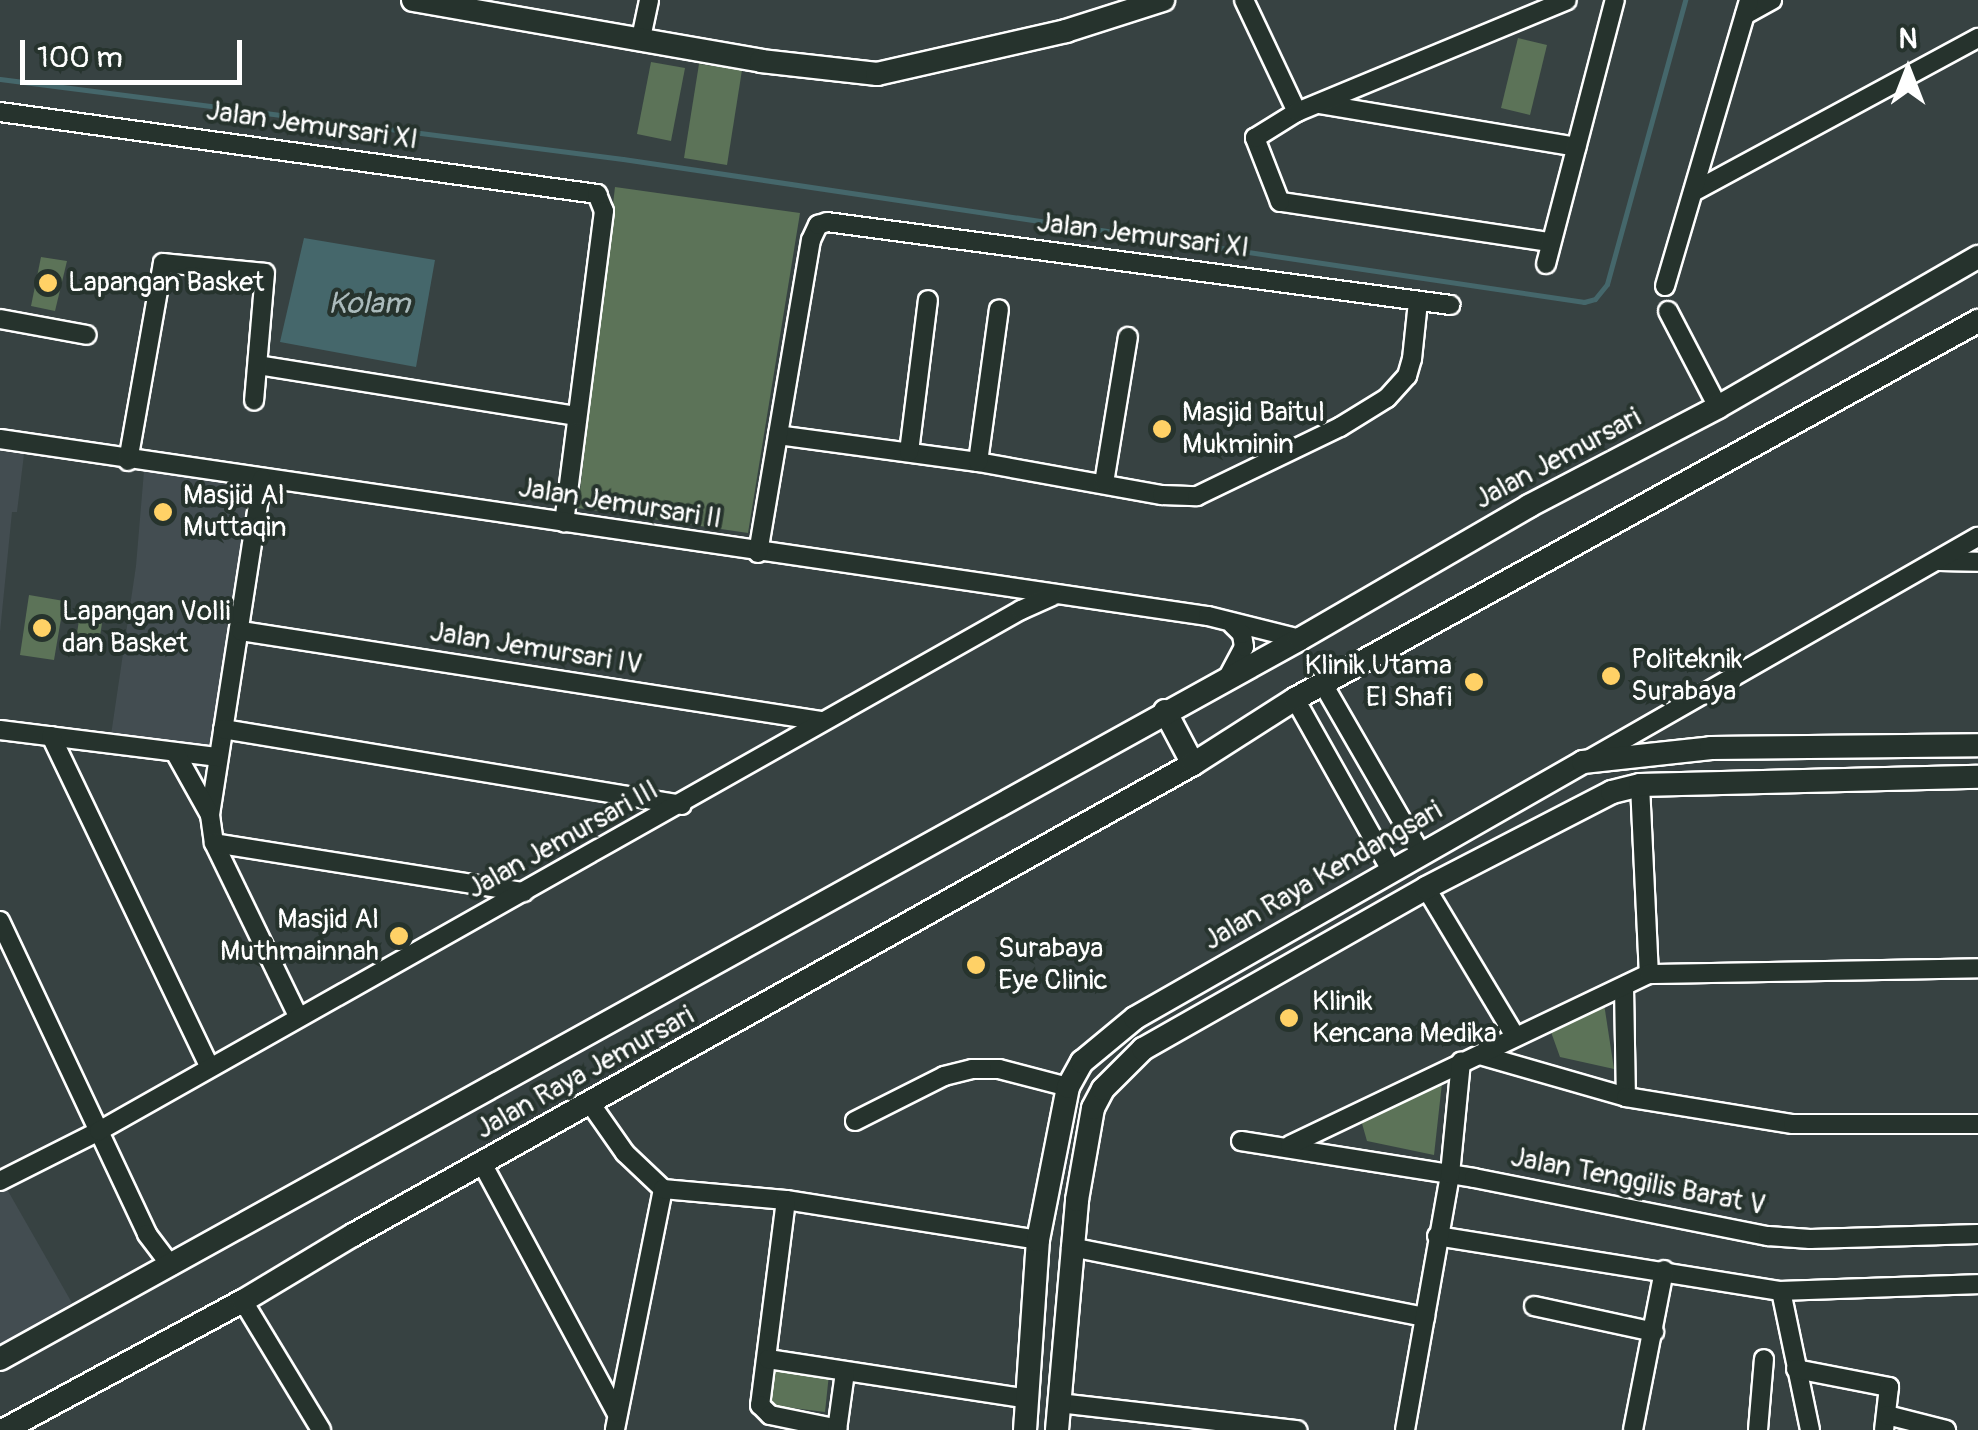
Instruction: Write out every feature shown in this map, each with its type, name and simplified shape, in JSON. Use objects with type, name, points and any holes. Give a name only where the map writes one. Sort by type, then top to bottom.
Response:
[{"type":"main road","points":[[413,0],[761,60],[877,74],[1066,32],[1162,0]]},
{"type":"main road","name":"Jalan Jemursari","points":[[1165,711],[1300,639],[1530,506],[1718,407],[1978,257]]},
{"type":"main road","points":[[1165,711],[1193,764],[1323,684],[1975,329]]},
{"type":"main road","name":"Jalan Raya Jemursari","points":[[0,1359],[1165,711]]},
{"type":"main road","name":"Jalan Raya Kendangsari","points":[[1026,1430],[1038,1240],[1068,1087],[1082,1062],[1135,1018],[1583,762],[1711,748],[1978,745]]},
{"type":"main road","name":"Jalan Raya Jemursari","points":[[4,1430],[243,1301],[353,1234],[1193,764]]},
{"type":"main road","points":[[1056,1430],[1076,1200],[1094,1108],[1103,1088],[1143,1049],[1426,888],[1588,802],[1640,785],[1978,777]]},
{"type":"main road","points":[[1264,943],[1277,972]]},
{"type":"main road","points":[[1044,1195],[1076,1200]]},
{"type":"street","points":[[641,38],[649,0]]},
{"type":"street","points":[[1244,0],[1296,112]]},
{"type":"street","points":[[1549,242],[1280,202],[1256,138],[1296,112],[1567,0]]},
{"type":"street","points":[[1546,264],[1615,0]]},
{"type":"street","points":[[1665,286],[1747,8],[1772,0]]},
{"type":"street","points":[[1693,192],[1978,38]]},
{"type":"street","points":[[1317,104],[1576,147]]},
{"type":"street","name":"Jalan Jemursari XI","points":[[0,112],[588,190],[600,198],[604,211],[576,416]]},
{"type":"street","name":"Jalan Jemursari XI","points":[[778,434],[813,233],[827,222],[1451,305]]},
{"type":"street","points":[[128,460],[162,263],[265,273],[254,401]]},
{"type":"street","points":[[909,452],[928,300]]},
{"type":"street","points":[[758,553],[778,434],[978,462],[1176,497],[1196,496],[1340,427],[1388,398],[1406,376],[1417,336],[1418,302]]},
{"type":"street","points":[[978,462],[999,309]]},
{"type":"street","points":[[1668,311],[1718,407]]},
{"type":"street","points":[[0,319],[87,336]]},
{"type":"street","points":[[1104,483],[1128,337]]},
{"type":"street","points":[[258,365],[576,416],[564,522]]},
{"type":"street","name":"Jalan Jemursari II","points":[[0,439],[1208,616],[1300,639]]},
{"type":"street","points":[[262,479],[210,816],[214,843],[298,1016]]},
{"type":"street","points":[[1583,762],[1978,537]]},
{"type":"street","points":[[1936,561],[1978,562]]},
{"type":"street","name":"Jalan Jemursari III","points":[[0,1181],[99,1132],[209,1066],[682,805],[1021,610],[1053,596]]},
{"type":"street","points":[[1228,677],[1244,647],[1242,634],[1232,624]]},
{"type":"street","name":"Jalan Jemursari IV","points":[[241,631],[822,722]]},
{"type":"street","points":[[1323,684],[1421,854]]},
{"type":"street","points":[[1295,700],[1391,870]]},
{"type":"street","points":[[224,729],[682,805]]},
{"type":"street","points":[[0,730],[218,758]]},
{"type":"street","points":[[52,736],[209,1066]]},
{"type":"street","points":[[174,752],[210,816]]},
{"type":"street","points":[[1640,785],[1649,974]]},
{"type":"street","points":[[214,843],[524,892]]},
{"type":"street","points":[[1426,888],[1515,1036]]},
{"type":"street","points":[[0,921],[147,1234],[171,1266]]},
{"type":"street","points":[[1290,1146],[1649,974],[1978,968]]},
{"type":"street","points":[[1624,986],[1626,1098]]},
{"type":"street","points":[[1480,1054],[1626,1098],[1821,1127],[1978,1124]]},
{"type":"street","points":[[1405,1430],[1450,1174],[1461,1062]]},
{"type":"street","points":[[856,1121],[944,1076],[972,1069],[999,1069],[1068,1087]]},
{"type":"street","points":[[590,1102],[625,1152],[663,1189],[786,1200],[1038,1240]]},
{"type":"street","name":"Jalan Tenggilis Barat V","points":[[1240,1140],[1450,1174],[1768,1236],[1810,1239],[1978,1234]]},
{"type":"street","points":[[483,1164],[616,1421]]},
{"type":"street","points":[[616,1421],[663,1189]]},
{"type":"street","points":[[786,1200],[762,1410],[838,1429],[845,1372]]},
{"type":"street","points":[[1437,1236],[1781,1291],[1978,1284]]},
{"type":"street","points":[[1071,1247],[1424,1317]]},
{"type":"street","points":[[1633,1430],[1664,1270]]},
{"type":"street","points":[[1781,1291],[1810,1430]]},
{"type":"street","points":[[243,1301],[321,1430]]},
{"type":"street","points":[[1534,1306],[1654,1332]]},
{"type":"street","points":[[768,1359],[1028,1398]]},
{"type":"street","points":[[1758,1430],[1764,1359]]},
{"type":"street","points":[[1796,1370],[1889,1387],[1886,1423],[1946,1430]]},
{"type":"street","points":[[1059,1404],[1294,1430]]},
{"type":"shaded area","points":[[0,451],[24,454],[17,512],[12,512],[0,632]]},
{"type":"shaded area","points":[[144,471],[257,486],[213,750],[111,735],[136,566]]},
{"type":"shaded area","points":[[4,1184],[72,1303],[0,1344],[0,1186]]},
{"type":"green space","points":[[1518,38],[1547,45],[1530,115],[1501,108]]},
{"type":"green space","points":[[651,62],[685,68],[671,141],[637,134]]},
{"type":"green space","points":[[699,64],[742,70],[727,165],[684,158]]},
{"type":"green space","points":[[615,187],[800,213],[748,533],[578,508]]},
{"type":"green space","name":"Lapangan Basket","points":[[41,257],[67,261],[55,311],[31,306]]},
{"type":"green space","name":"Lapangan Volli dan Basket","points":[[29,595],[64,601],[54,660],[20,655]]},
{"type":"green space","name":"Lapangan Volli dan Basket","points":[[82,601],[105,604],[98,649],[75,646]]},
{"type":"green space","points":[[1603,997],[1614,1069],[1560,1057],[1551,1032]]},
{"type":"green space","points":[[1443,1074],[1434,1155],[1367,1141],[1361,1120]]},
{"type":"green space","points":[[774,1367],[829,1374],[825,1412],[769,1405]]},
{"type":"water","name":"Kolam","points":[[304,238],[435,260],[416,367],[280,342]]},
{"type":"waterway","points":[[0,79],[623,159],[1584,302],[1595,299],[1607,284],[1685,0]]},
{"type":"place","name":"Lapangan Basket","points":[[48,283]]},
{"type":"place","name":"Masjid Baitul Mukminin","points":[[1162,429]]},
{"type":"place","name":"Masjid Al Muttaqin","points":[[163,512]]},
{"type":"place","name":"Lapangan Volli dan Basket","points":[[42,628]]},
{"type":"place","name":"Politeknik Surabaya","points":[[1611,676]]},
{"type":"place","name":"Klinik Utama El Shafi","points":[[1474,682]]},
{"type":"place","name":"Masjid Al Muthmainnah","points":[[399,936]]},
{"type":"place","name":"Surabaya Eye Clinic","points":[[976,965]]},
{"type":"place","name":"Klinik Kencana Medika","points":[[1289,1018]]}]
